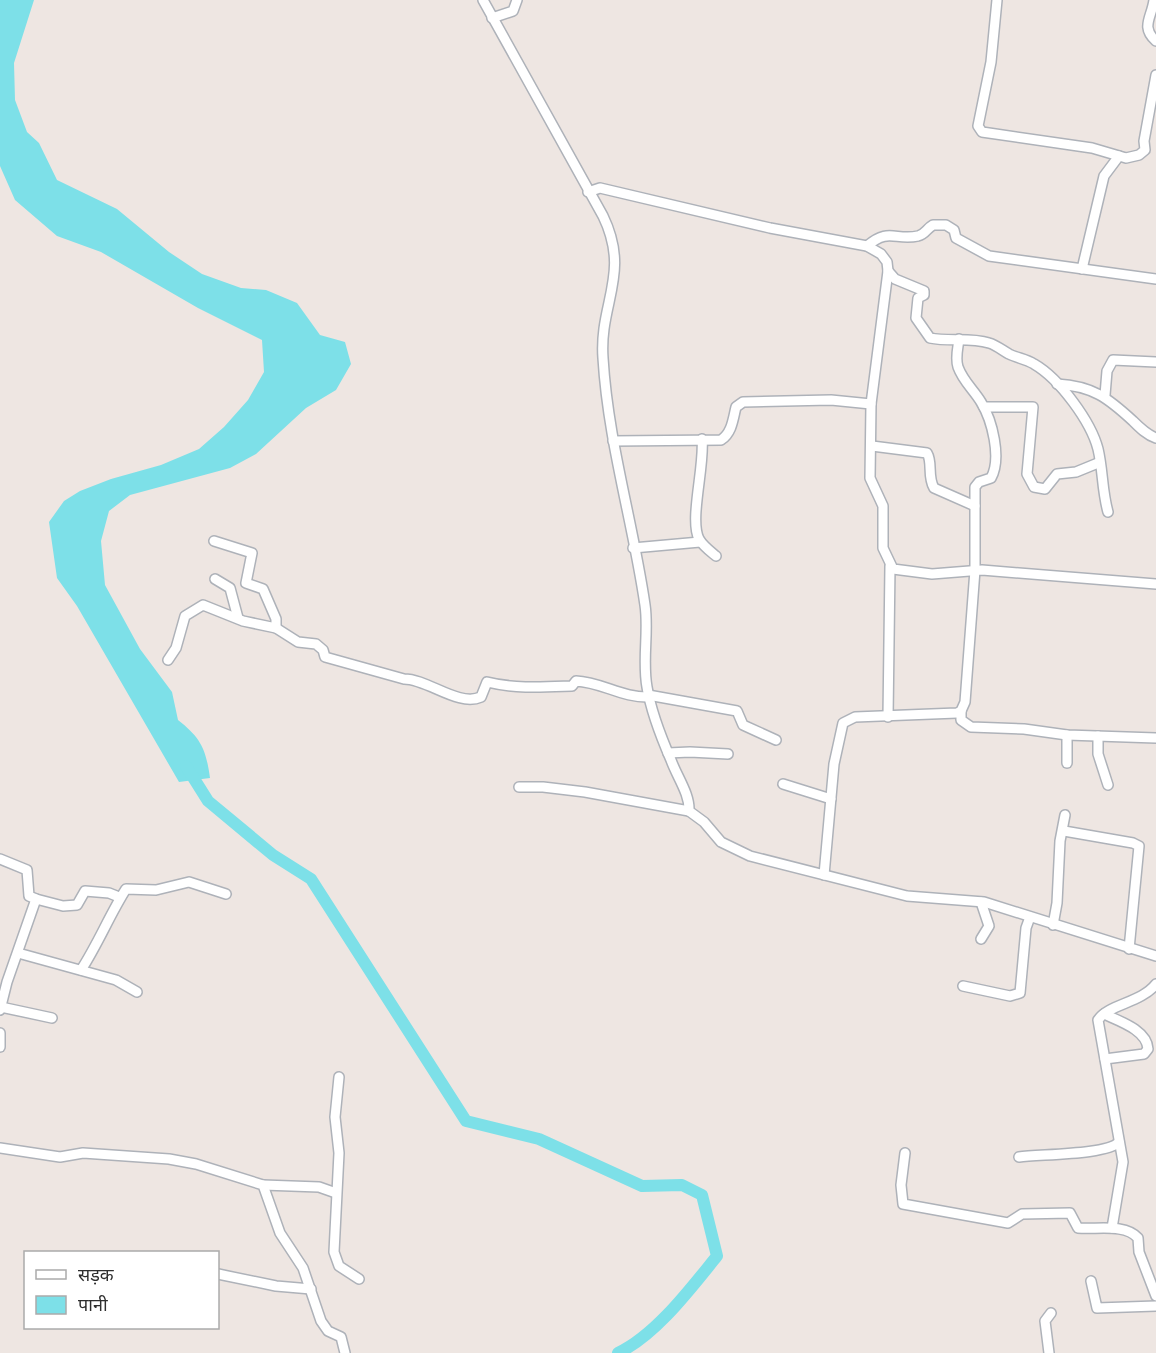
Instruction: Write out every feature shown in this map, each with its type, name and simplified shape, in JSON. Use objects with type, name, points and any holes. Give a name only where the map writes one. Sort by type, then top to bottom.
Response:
[{"type":"street","points":[[483,0],[495,16],[592,190],[610,232],[616,258],[603,346],[616,440],[645,610],[645,675],[687,796],[689,811]]},
{"type":"street","points":[[495,16],[513,11],[517,0]]},
{"type":"street","points":[[997,0],[991,62],[980,130],[999,136],[1092,148],[1119,156],[1139,155],[1145,150],[1144,141],[1156,75]]},
{"type":"street","points":[[1154,0],[1147,25],[1150,35],[1156,41]]},
{"type":"street","points":[[1082,269],[1104,176],[1119,156]]},
{"type":"street","points":[[592,190],[867,246],[881,254],[887,262],[888,271],[871,404],[870,483],[884,510],[882,538],[890,566],[888,717]]},
{"type":"street","points":[[867,246],[881,235],[915,237],[925,234],[933,225],[946,225],[954,230],[956,238],[983,254],[1156,279]]},
{"type":"street","points":[[888,271],[895,279],[924,291],[924,295],[918,298],[916,318],[926,336],[932,339],[959,339],[990,343],[1037,366],[1057,384],[1074,403],[1079,414],[1088,421],[1099,452],[1098,463],[1108,512]]},
{"type":"street","points":[[959,339],[956,358],[959,369],[984,407],[992,430],[995,469],[991,478],[976,483],[975,570],[965,702],[961,711],[961,720],[971,727],[1024,729],[1067,735],[1156,738]]},
{"type":"street","points":[[1105,396],[1107,371],[1113,360],[1156,362]]},
{"type":"street","points":[[1057,384],[1086,389],[1105,396],[1145,432],[1156,438]]},
{"type":"street","points":[[616,440],[720,440],[727,436],[736,407],[743,402],[831,400],[871,404]]},
{"type":"street","points":[[984,407],[1033,407],[1027,474],[1034,487],[1045,489],[1057,474],[1076,472],[1098,463]]},
{"type":"street","points":[[702,439],[703,471],[694,522],[700,542],[716,556]]},
{"type":"street","points":[[872,446],[927,453],[930,458],[929,475],[934,488],[975,506]]},
{"type":"street","points":[[214,541],[252,553],[246,583],[263,589],[276,620],[276,628]]},
{"type":"street","points":[[636,548],[700,542]]},
{"type":"street","points":[[890,566],[898,571],[932,574],[975,570],[1156,584]]},
{"type":"street","points":[[215,579],[230,588],[238,618]]},
{"type":"street","points":[[168,660],[176,648],[185,616],[203,605],[238,618],[276,628],[298,642],[316,645],[323,650],[325,657],[404,679],[417,679],[443,693],[473,701],[481,697],[487,682],[536,688],[545,684],[572,686],[576,681],[586,681],[611,690],[737,711],[743,725],[776,740]]},
{"type":"street","points":[[824,871],[838,735],[843,723],[855,717],[888,717],[961,711]]},
{"type":"street","points":[[1067,735],[1067,763]]},
{"type":"street","points":[[1098,736],[1098,754],[1108,785]]},
{"type":"street","points":[[671,753],[728,754]]},
{"type":"street","points":[[783,784],[831,800]]},
{"type":"street","points":[[519,787],[530,789],[539,786],[585,792],[689,811],[727,846],[750,856],[824,871],[907,896],[981,902],[1030,917],[1054,921],[1129,949],[1156,956]]},
{"type":"street","points":[[1054,921],[1060,841],[1064,831],[1065,815]]},
{"type":"street","points":[[1064,831],[1139,846],[1129,949]]},
{"type":"street","points":[[0,859],[27,870],[28,896],[36,899],[63,906],[77,905],[85,891],[97,891],[119,897]]},
{"type":"street","points":[[81,970],[106,929],[119,897],[129,888],[156,890],[189,882],[226,894]]},
{"type":"street","points":[[36,899],[7,982],[1,1008],[52,1018]]},
{"type":"street","points":[[981,902],[989,926],[981,939]]},
{"type":"street","points":[[963,986],[1010,996],[1020,993],[1026,928],[1030,917]]},
{"type":"street","points":[[18,953],[120,981],[137,992]]},
{"type":"street","points":[[1112,1228],[1122,1173],[1119,1142],[1098,1024],[1099,1017],[1142,997],[1156,984]]},
{"type":"street","points":[[1104,1014],[1142,1035],[1147,1041],[1148,1049],[1144,1054],[1105,1059]]},
{"type":"street","points":[[0,1033],[0,1047]]},
{"type":"street","points":[[339,1077],[335,1117],[339,1153],[335,1256],[342,1270],[359,1279]]},
{"type":"street","points":[[1019,1157],[1056,1156],[1110,1148],[1119,1142]]},
{"type":"street","points":[[0,1148],[60,1157],[83,1153],[169,1159],[196,1164],[263,1185],[319,1187],[336,1193]]},
{"type":"street","points":[[905,1153],[901,1200],[906,1206],[1008,1223],[1022,1214],[1070,1213],[1074,1215],[1076,1228],[1112,1228],[1134,1233],[1138,1238],[1139,1252],[1156,1296]]},
{"type":"street","points":[[263,1185],[277,1225],[300,1262],[325,1328],[341,1337],[345,1353]]},
{"type":"street","points":[[219,1274],[276,1286],[311,1288]]},
{"type":"street","points":[[1091,1281],[1094,1305],[1099,1309],[1156,1306]]},
{"type":"street","points":[[1049,1353],[1045,1321],[1051,1313]]},
{"type":"water","points":[[0,0],[34,0],[14,63],[15,100],[27,132],[39,143],[57,180],[117,209],[169,252],[202,274],[241,288],[266,290],[297,303],[320,335],[345,342],[351,364],[336,390],[306,408],[256,454],[230,468],[130,495],[109,511],[101,541],[105,585],[140,649],[172,692],[178,720],[201,745],[207,759],[210,778],[179,782],[77,606],[57,578],[49,522],[64,501],[80,491],[111,479],[161,465],[199,449],[224,427],[248,400],[264,372],[262,340],[198,308],[101,252],[57,236],[15,200],[0,166]]},
{"type":"waterway","points":[[186,766],[208,801],[273,855],[311,879],[466,1121],[539,1139],[642,1186],[682,1185],[702,1195],[717,1256],[659,1323],[646,1335],[618,1353]]}]
